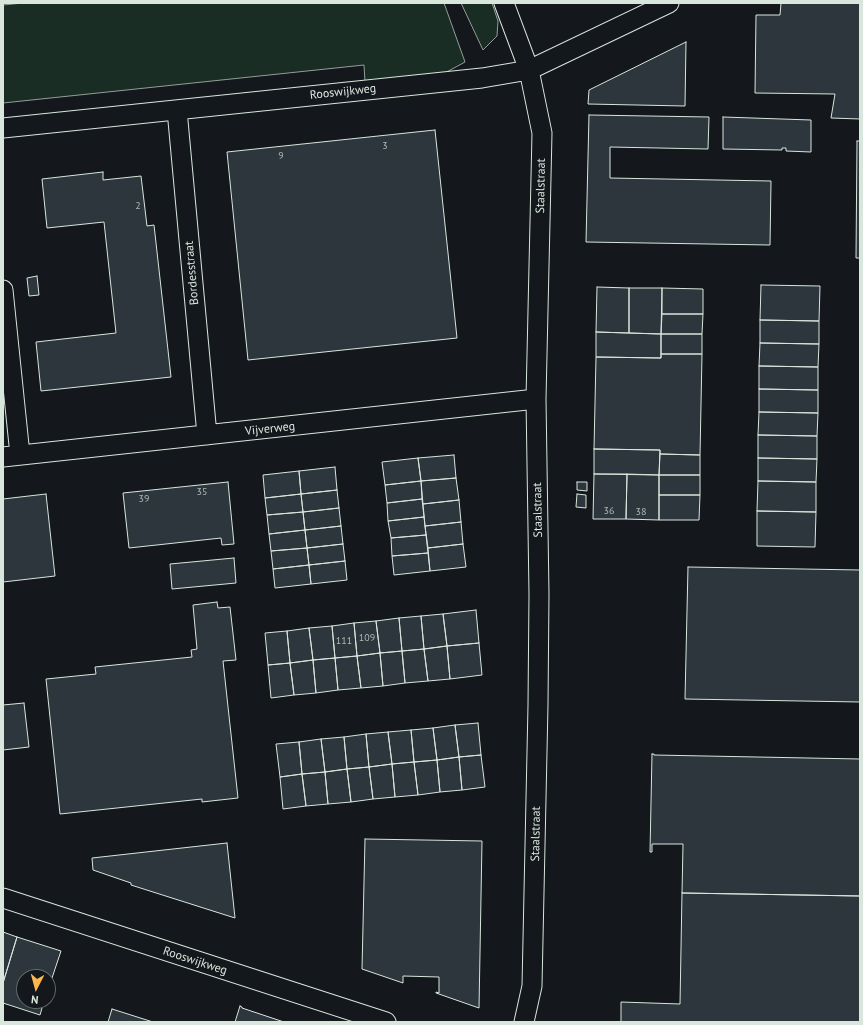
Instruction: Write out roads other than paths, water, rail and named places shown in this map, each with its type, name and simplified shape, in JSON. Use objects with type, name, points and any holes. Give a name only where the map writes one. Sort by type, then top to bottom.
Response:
[{"type":"street","name":"Staalstraat","points":[[504,3],[529,70],[542,133],[536,399],[539,594],[538,705],[532,986],[524,1022]]},
{"type":"street","name":"Rooswijkweg","points":[[3,128],[482,78],[529,70],[669,3]]},
{"type":"street","name":"Bordesstraat","points":[[177,110],[207,435]]},
{"type":"street","points":[[3,290],[12,456]]},
{"type":"street","name":"Vijverweg","points":[[12,456],[536,399]]},
{"type":"street","name":"Rooswijkweg","points":[[3,898],[386,1022]]}]
